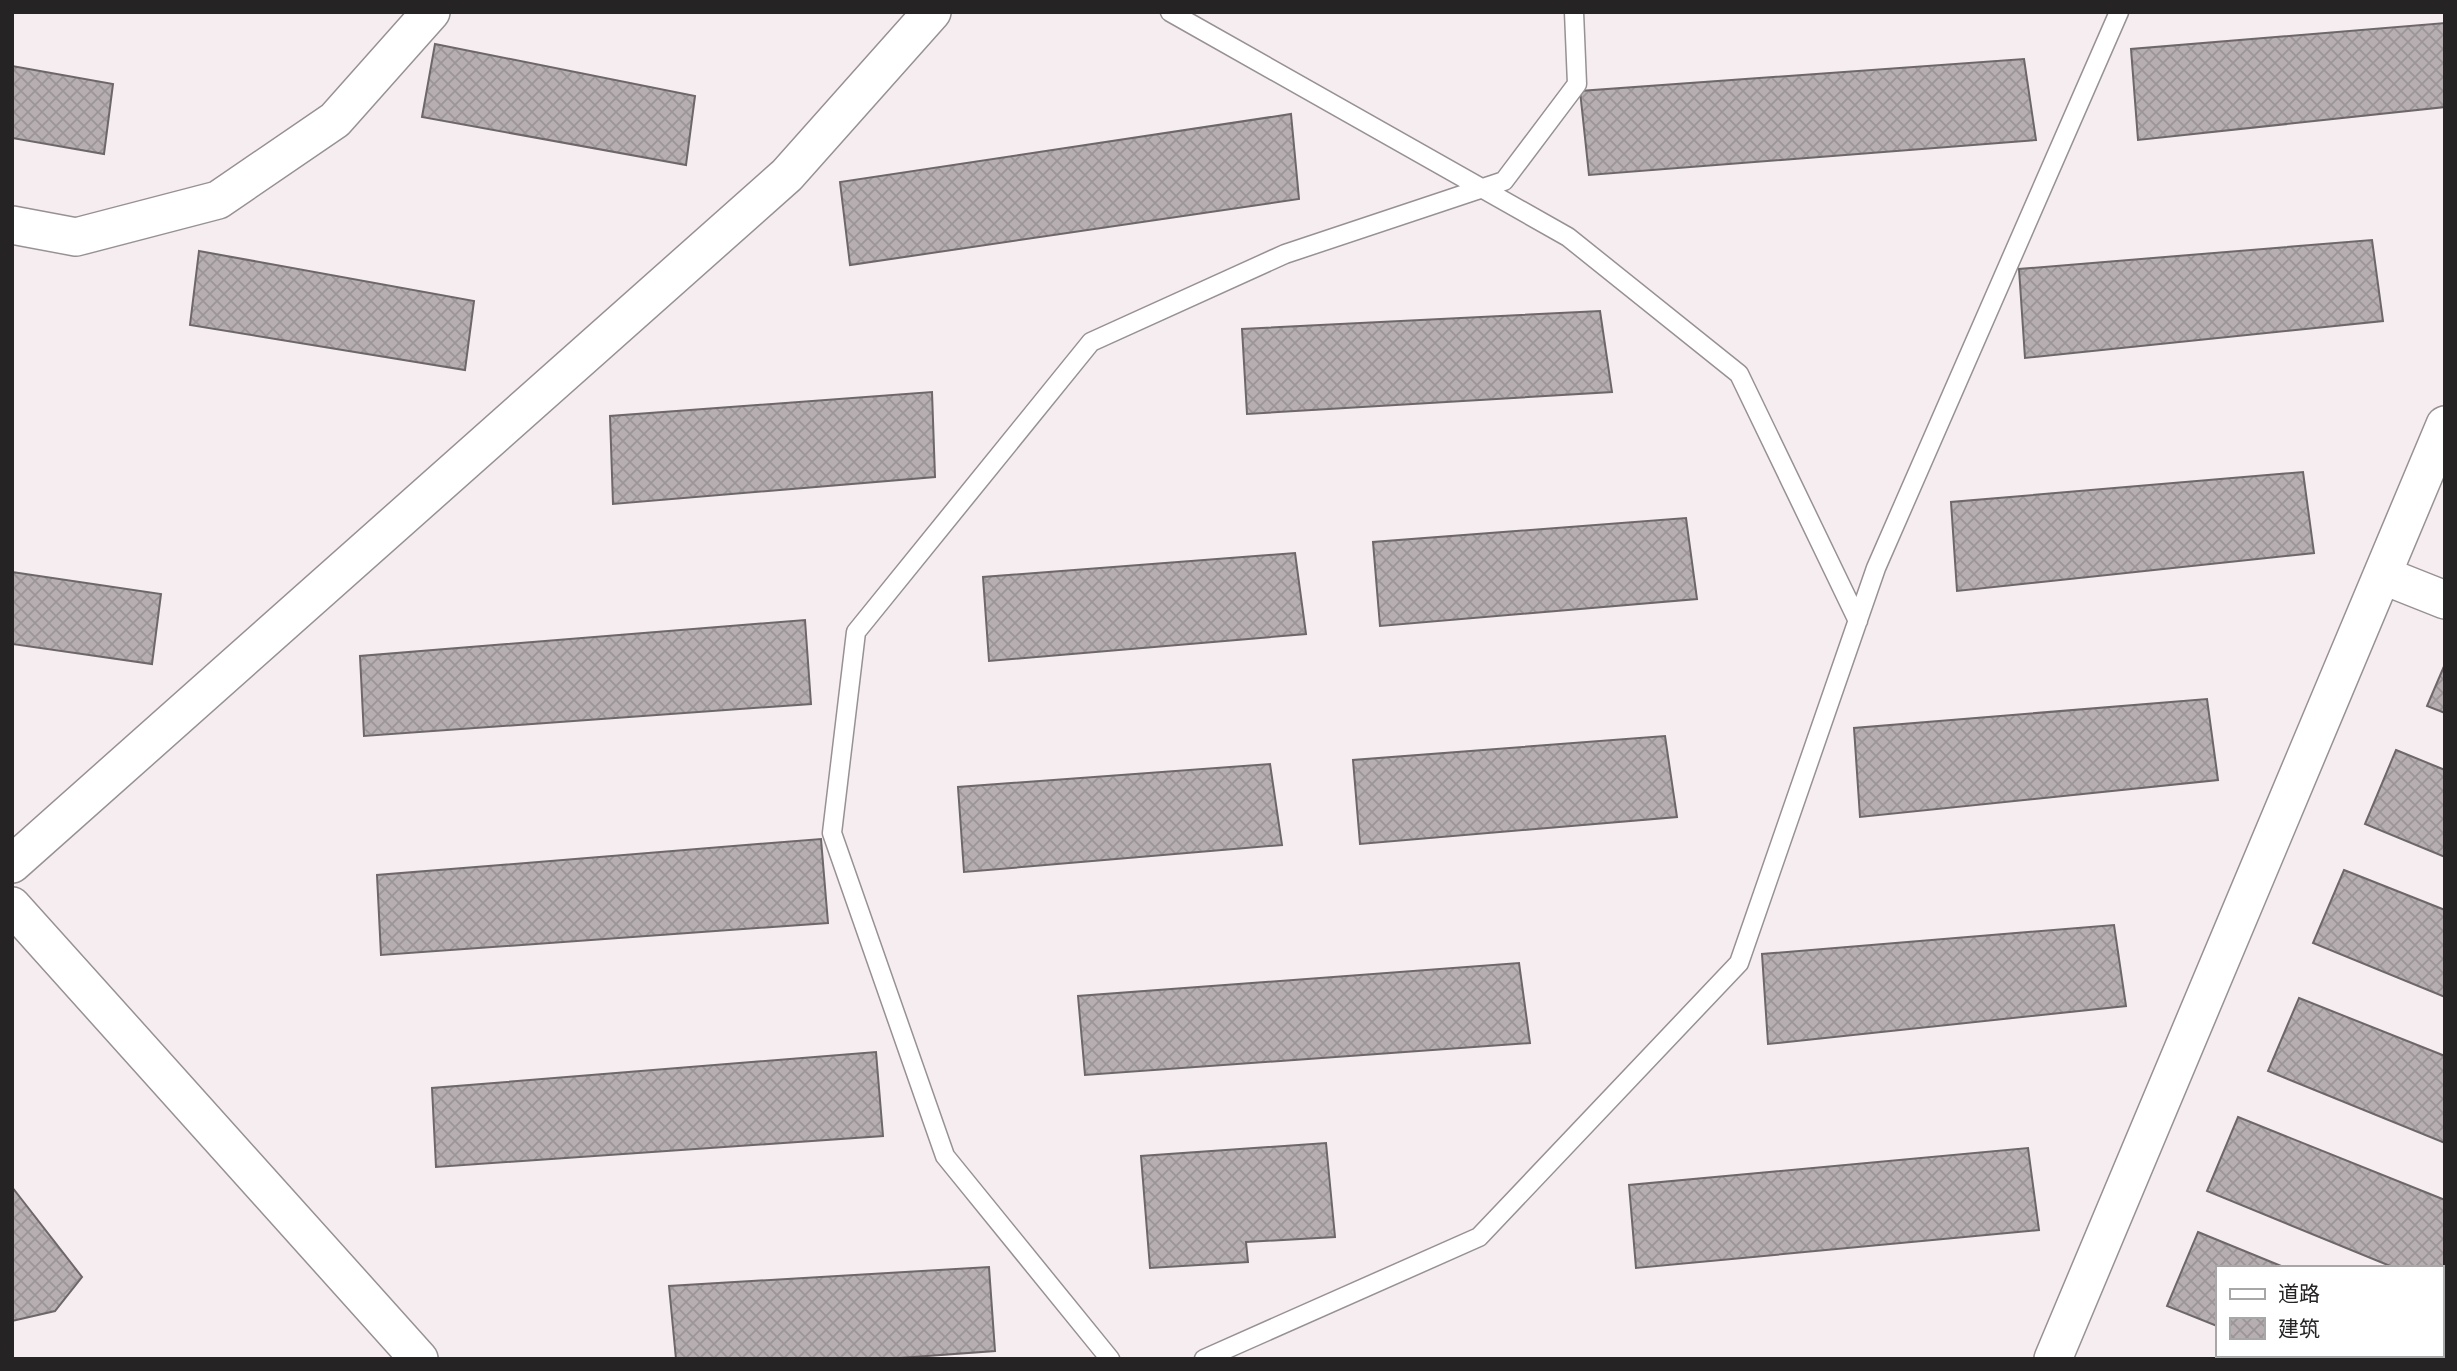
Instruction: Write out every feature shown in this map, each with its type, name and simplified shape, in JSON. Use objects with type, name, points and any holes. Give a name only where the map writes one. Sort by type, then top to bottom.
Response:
[{"type":"street","points":[[12,225],[76,237],[218,200],[335,120],[430,12]]},
{"type":"street","points":[[12,864],[787,174],[932,12]]},
{"type":"street","points":[[2053,1359],[2445,425]]},
{"type":"street","points":[[2382,575],[2445,600]]},
{"type":"street","points":[[12,906],[419,1359]]},
{"type":"lane","points":[[1170,12],[1569,237],[1739,374],[1858,621]]},
{"type":"lane","points":[[1110,1359],[945,1156],[832,834],[856,632],[1091,342],[1285,254],[1504,181],[1577,84],[1574,12]]},
{"type":"lane","points":[[1204,1359],[1479,1237],[1739,963],[1877,568],[2119,12]]},
{"type":"building","points":[[2445,23],[2445,107],[2138,140],[2131,49]]},
{"type":"building","points":[[435,44],[695,96],[686,165],[422,117]]},
{"type":"building","points":[[2024,59],[2036,140],[1589,175],[1580,91]]},
{"type":"building","points":[[12,66],[113,84],[104,154],[12,138]]},
{"type":"building","points":[[1291,114],[1299,199],[850,265],[840,182]]},
{"type":"building","points":[[2372,240],[2383,321],[2025,358],[2019,269]]},
{"type":"building","points":[[199,251],[474,301],[465,370],[190,325]]},
{"type":"building","points":[[1600,311],[1612,392],[1247,414],[1242,329]]},
{"type":"building","points":[[932,392],[935,477],[613,504],[610,416]]},
{"type":"building","points":[[2303,472],[2314,553],[1957,591],[1951,502]]},
{"type":"building","points":[[1686,518],[1697,599],[1380,626],[1373,542]]},
{"type":"building","points":[[1295,553],[1306,634],[989,661],[983,577]]},
{"type":"building","points":[[12,572],[161,594],[152,664],[12,644]]},
{"type":"building","points":[[805,620],[811,704],[364,736],[360,656]]},
{"type":"building","points":[[2445,664],[2445,713],[2427,706]]},
{"type":"building","points":[[2207,699],[2218,780],[1860,817],[1854,728]]},
{"type":"building","points":[[1665,736],[1677,817],[1360,844],[1353,760]]},
{"type":"building","points":[[2396,750],[2445,770],[2445,857],[2365,824]]},
{"type":"building","points":[[1270,764],[1282,845],[964,872],[958,787]]},
{"type":"building","points":[[821,839],[828,923],[381,955],[377,875]]},
{"type":"building","points":[[2344,870],[2445,910],[2445,997],[2313,943]]},
{"type":"building","points":[[2114,925],[2126,1006],[1768,1044],[1762,954]]},
{"type":"building","points":[[1519,963],[1530,1043],[1085,1075],[1078,996]]},
{"type":"building","points":[[2299,998],[2445,1056],[2445,1143],[2268,1071]]},
{"type":"building","points":[[876,1052],[883,1136],[436,1167],[432,1088]]},
{"type":"building","points":[[2238,1117],[2445,1200],[2445,1288],[2443,1266],[2390,1266],[2207,1191]]},
{"type":"building","points":[[1326,1143],[1335,1237],[1246,1242],[1248,1262],[1150,1268],[1141,1156]]},
{"type":"building","points":[[2028,1148],[2039,1230],[1636,1268],[1629,1185]]},
{"type":"building","points":[[12,1187],[82,1277],[55,1311],[12,1321]]},
{"type":"building","points":[[2198,1232],[2281,1266],[2216,1266],[2216,1326],[2167,1306]]},
{"type":"building","points":[[989,1267],[995,1351],[886,1359],[676,1359],[669,1286]]},
{"type":"building","points":[[2445,1331],[2445,1359],[2292,1357],[2443,1357]]}]
